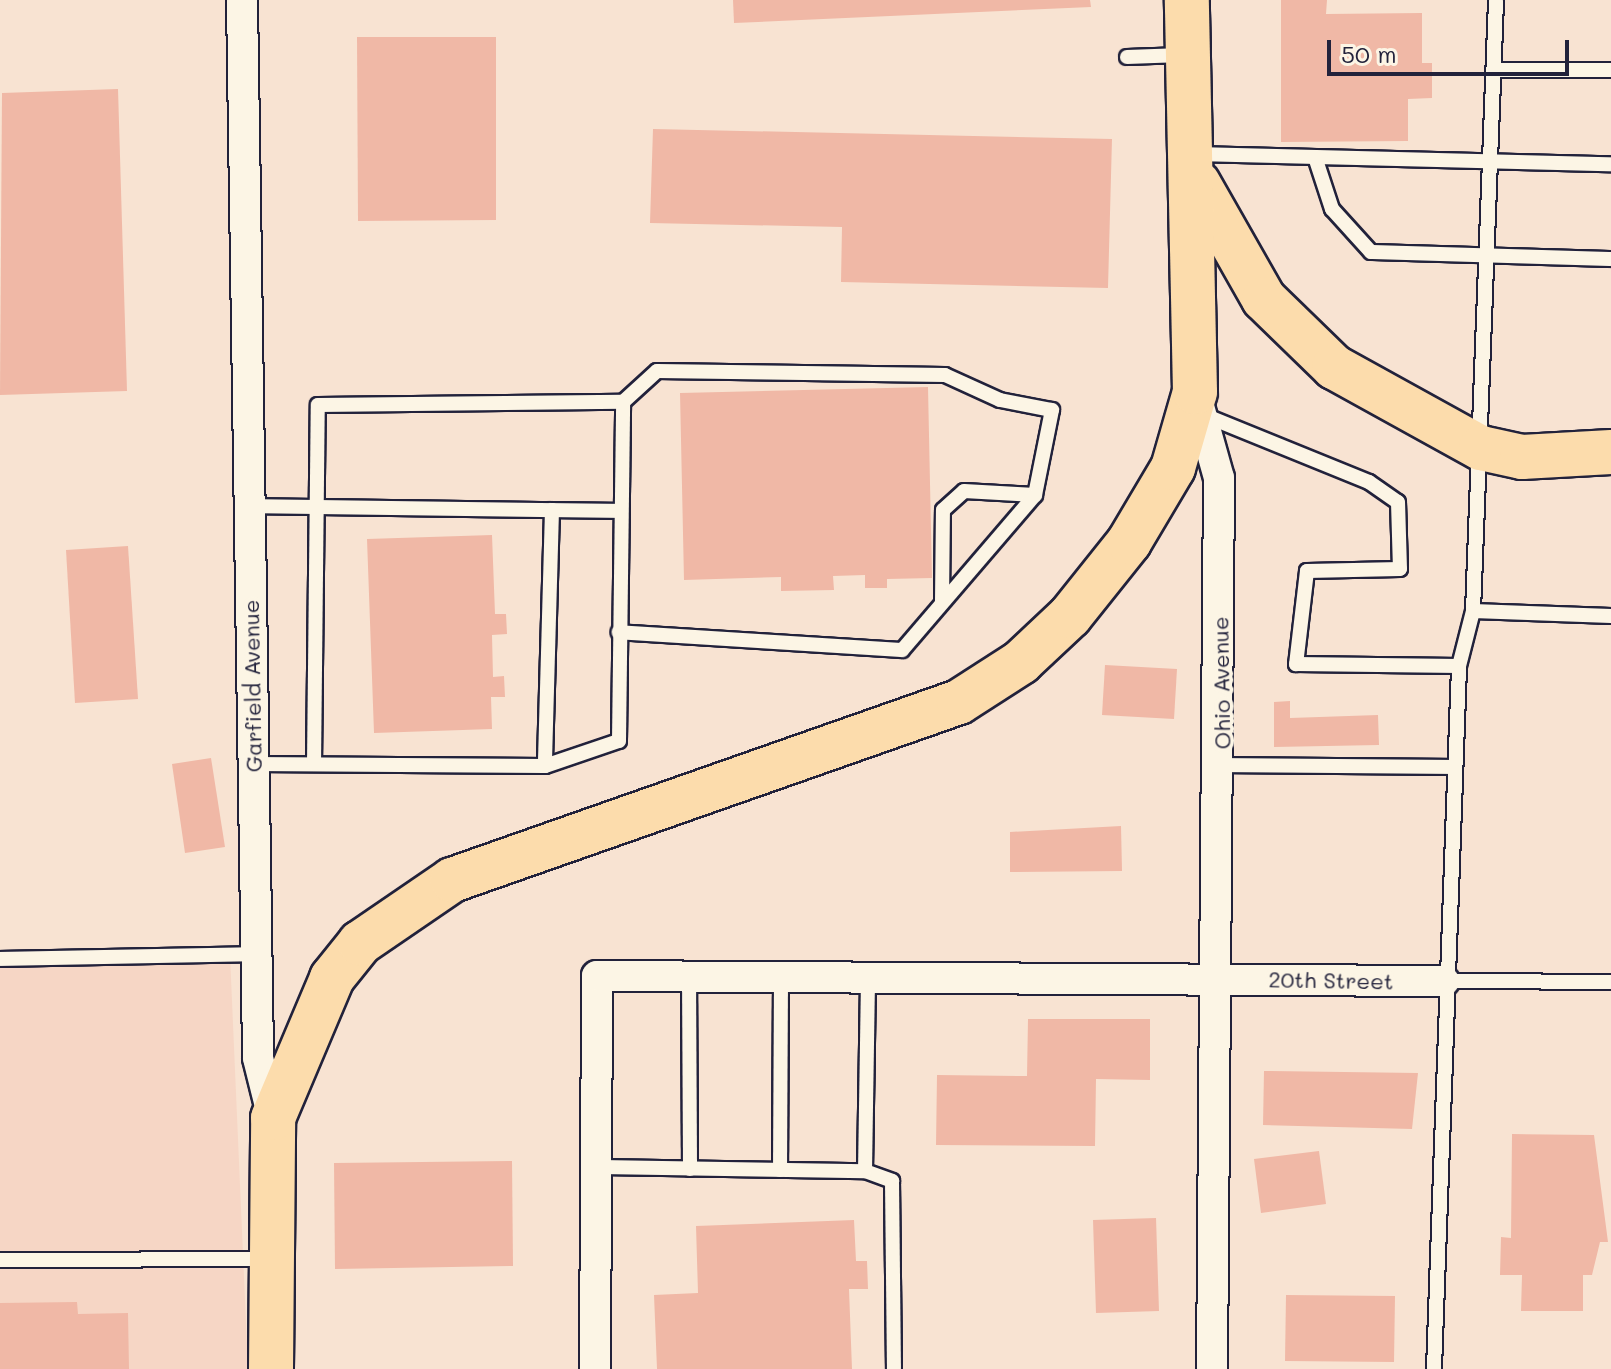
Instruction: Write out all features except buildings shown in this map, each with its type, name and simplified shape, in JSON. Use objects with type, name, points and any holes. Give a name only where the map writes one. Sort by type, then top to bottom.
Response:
[{"type":"main road","name":"Ohio Avenue","points":[[1187,0],[1199,403]]},
{"type":"main road","points":[[1193,164],[1264,299],[1301,341],[1334,367],[1481,448],[1522,457],[1611,452]]},
{"type":"main road","points":[[273,1118],[332,978],[393,914],[517,855],[959,702],[1021,662],[1070,616],[1129,542],[1173,468],[1199,403]]},
{"type":"main road","name":"Garfield Avenue","points":[[271,1369],[273,1118]]},
{"type":"street","name":"Garfield Avenue","points":[[242,0],[258,1058],[273,1118]]},
{"type":"street","name":"Ohio Avenue","points":[[1199,403],[1219,478],[1222,765],[1212,1369]]},
{"type":"street","name":"20th Street","points":[[600,1167],[597,976],[689,972],[781,978],[1444,981]]},
{"type":"street","points":[[595,1369],[600,1167]]},
{"type":"lane","points":[[1434,1369],[1451,767],[1459,666],[1473,611],[1496,0]]},
{"type":"lane","points":[[1127,57],[1189,55]]},
{"type":"lane","points":[[1494,70],[1611,70]]},
{"type":"lane","points":[[1193,164],[1315,157],[1611,164]]},
{"type":"lane","points":[[1315,157],[1332,209],[1371,252],[1611,259]]},
{"type":"lane","points":[[314,764],[318,405],[623,402],[657,371],[945,375],[1000,400],[1052,410],[1035,495],[902,650],[619,632]]},
{"type":"lane","points":[[253,764],[545,766],[619,741],[623,402]]},
{"type":"lane","points":[[1199,403],[1369,482],[1398,502],[1400,569],[1307,571],[1296,664],[1459,666]]},
{"type":"lane","points":[[942,601],[943,510],[964,491],[1035,495]]},
{"type":"lane","points":[[249,506],[620,511]]},
{"type":"lane","points":[[545,766],[552,510]]},
{"type":"lane","points":[[1473,611],[1611,616]]},
{"type":"lane","points":[[1222,765],[1451,767]]},
{"type":"lane","points":[[0,959],[256,954]]},
{"type":"lane","points":[[689,972],[690,1169]]},
{"type":"lane","points":[[780,1170],[781,978]]},
{"type":"lane","points":[[865,1171],[868,978]]},
{"type":"lane","points":[[1444,981],[1611,982]]},
{"type":"lane","points":[[600,1167],[865,1171],[892,1181],[894,1369]]},
{"type":"lane","points":[[0,1260],[272,1259]]},
{"type":"shaded area","points":[[230,955],[248,1369],[0,1369],[0,959]]}]
